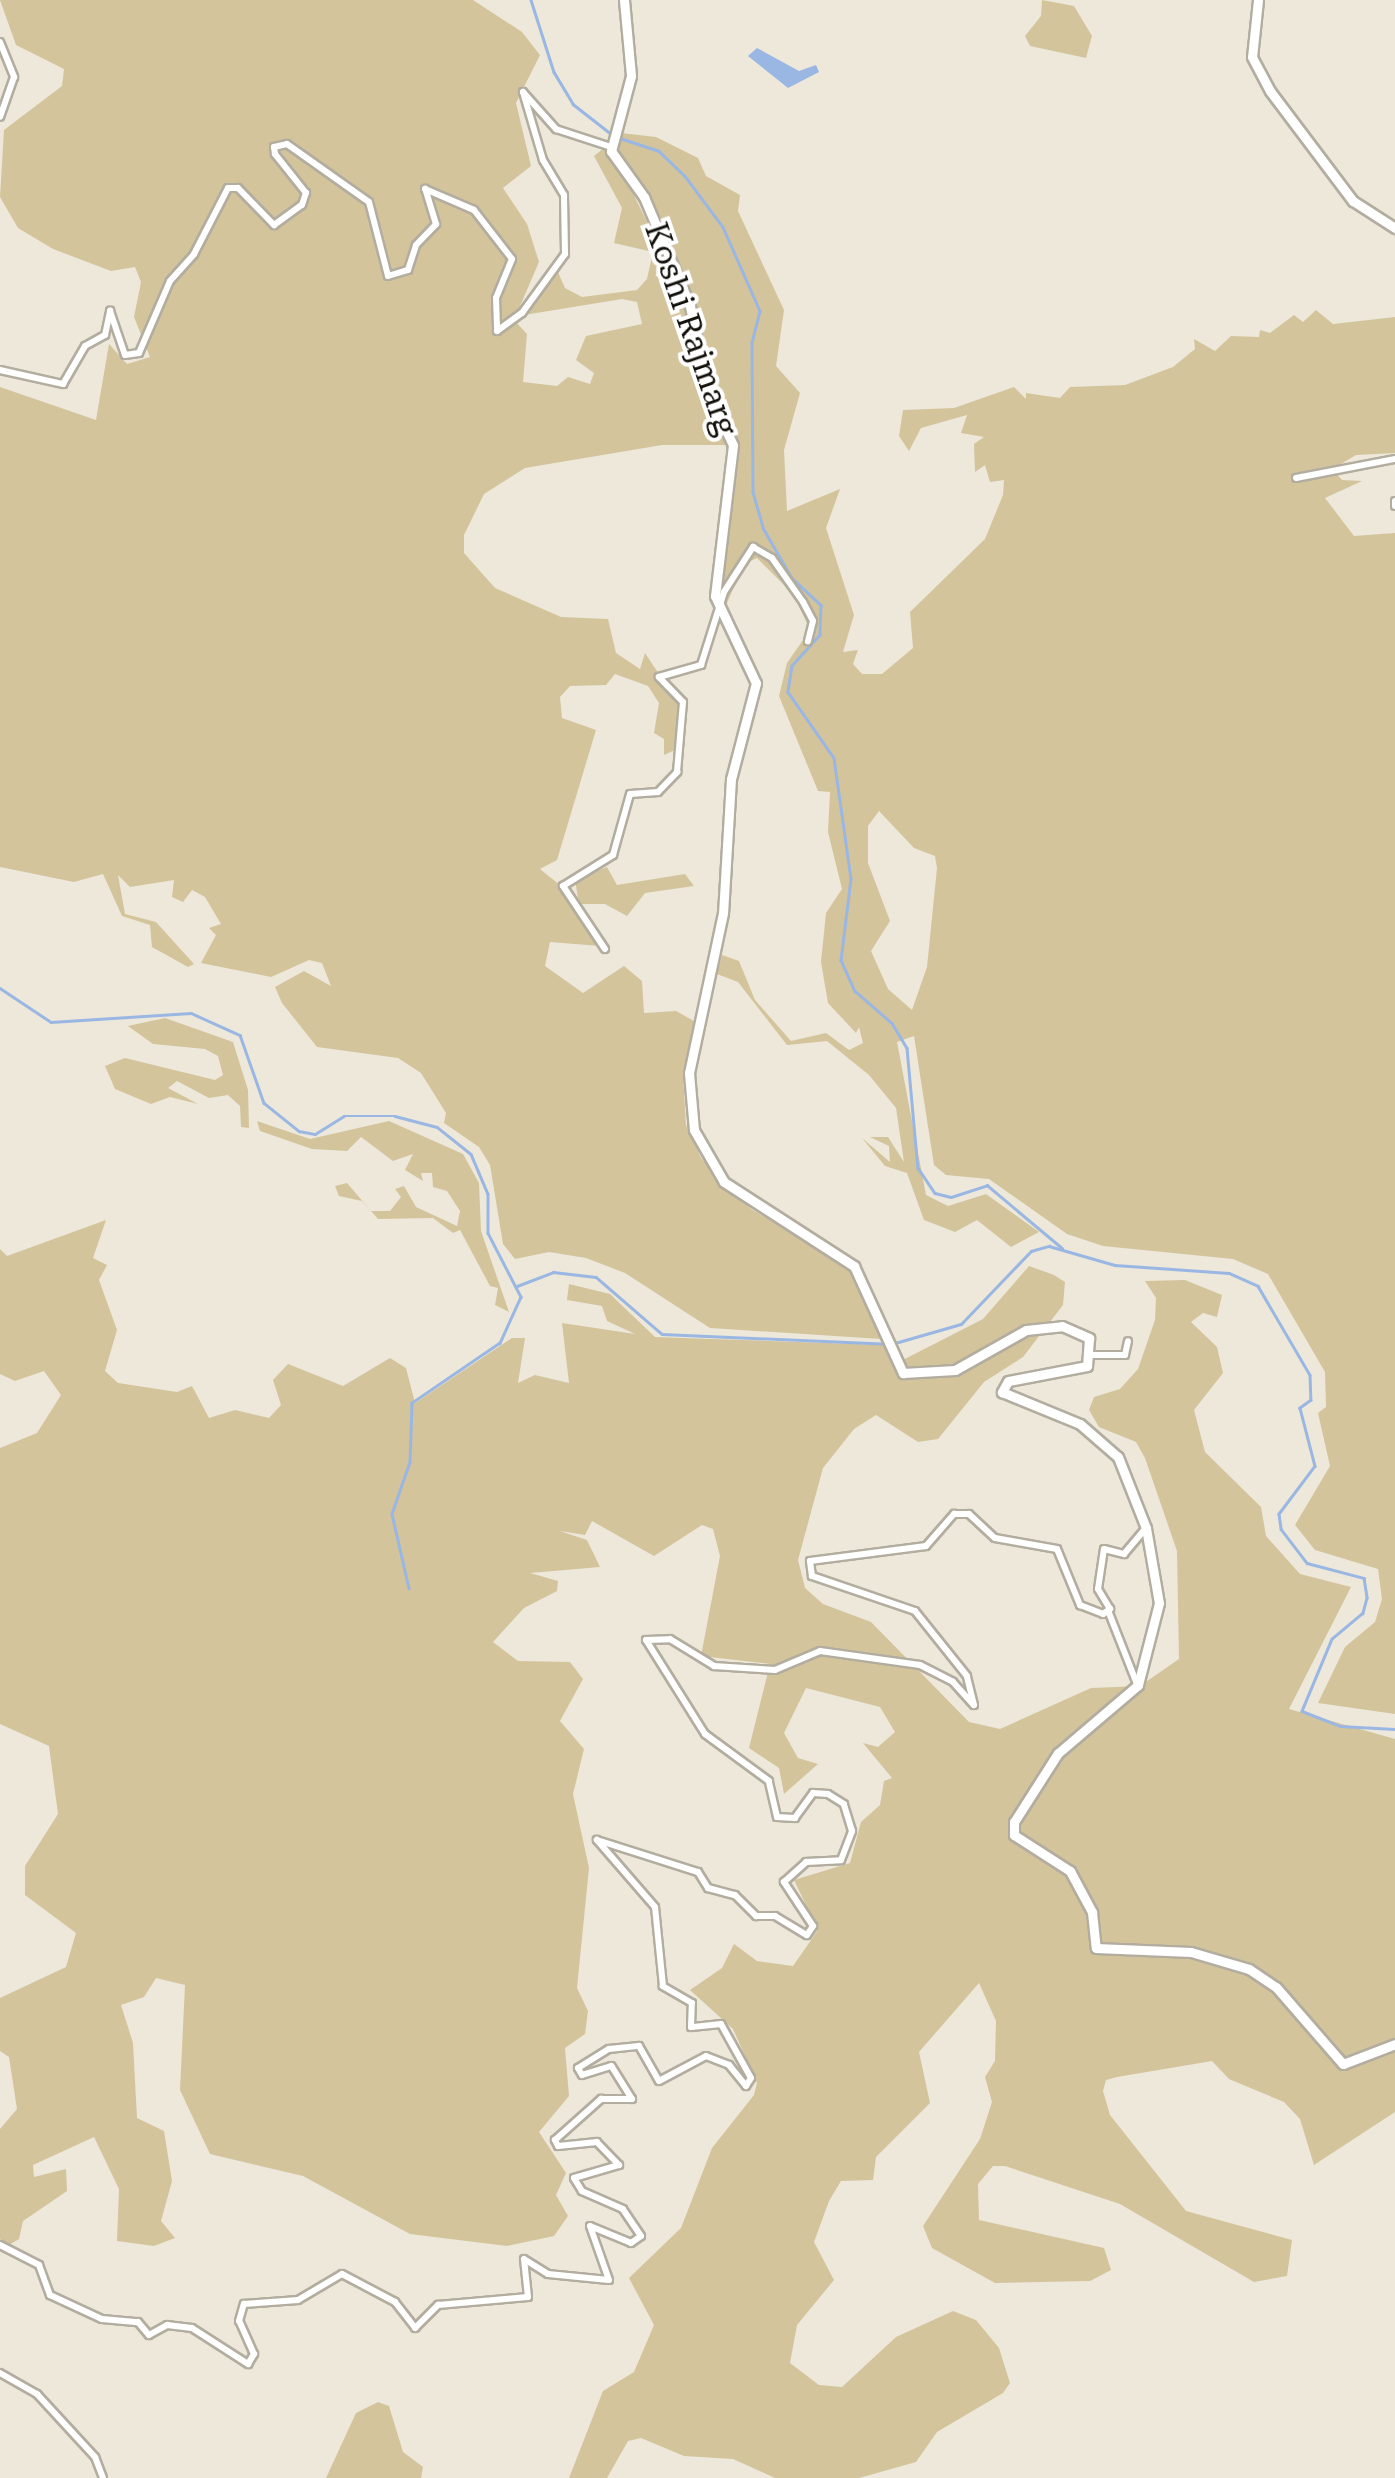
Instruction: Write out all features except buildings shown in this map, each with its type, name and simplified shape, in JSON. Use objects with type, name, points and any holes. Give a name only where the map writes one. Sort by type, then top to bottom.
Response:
[{"type":"main road","points":[[612,144],[632,76],[624,0]]},
{"type":"main road","points":[[1258,0],[1252,56],[1270,91],[1353,202],[1395,228]]},
{"type":"main road","name":"Koshi Rajmarg","points":[[612,144],[644,197],[690,306],[707,390],[733,445],[722,494],[718,610]]},
{"type":"main road","points":[[718,610],[746,652],[756,692],[731,778],[729,873],[692,1054],[691,1117],[724,1182],[848,1258],[879,1310],[899,1369],[955,1370],[1026,1330],[1062,1326],[1082,1331],[1092,1355],[1080,1370],[1008,1382],[1003,1396],[1096,1435],[1132,1479],[1146,1528],[1159,1603],[1138,1685],[1058,1753],[1014,1822],[1014,1835],[1070,1871],[1092,1912],[1096,1948],[1191,1952],[1248,1968],[1276,1987],[1343,2064],[1395,2044]]},
{"type":"street","points":[[0,42],[14,77],[0,117]]},
{"type":"street","points":[[0,370],[63,384],[85,346],[105,335],[110,311],[125,355],[139,352],[170,281],[194,254],[228,188],[238,188],[274,225],[302,205],[306,193],[274,147],[287,144],[369,202],[388,276],[408,270],[416,245],[436,224],[425,188],[474,210],[512,258],[496,298],[497,331],[522,313],[566,254],[564,195],[543,160],[522,92],[556,129],[612,144]]},
{"type":"street","points":[[1296,478],[1395,459]]},
{"type":"street","points":[[605,949],[564,886],[613,854],[630,794],[658,792],[678,772],[683,702],[658,677],[701,665],[718,610],[739,565],[753,547],[763,549],[812,621],[808,641]]},
{"type":"street","points":[[1092,1355],[1125,1356],[1128,1341]]},
{"type":"street","points":[[0,2245],[40,2265],[56,2298],[102,2319],[138,2322],[149,2335],[167,2324],[192,2328],[242,2364],[254,2359],[239,2321],[244,2304],[298,2300],[342,2274],[395,2302],[415,2328],[438,2305],[528,2296],[524,2259],[548,2274],[606,2282],[590,2226],[631,2243],[641,2236],[622,2209],[582,2191],[574,2178],[619,2165],[597,2142],[558,2146],[555,2140],[601,2099],[632,2099],[612,2066],[582,2075],[578,2068],[609,2049],[639,2046],[659,2081],[706,2056],[729,2065],[744,2085],[751,2082],[721,2024],[691,2027],[692,2003],[663,1986],[655,1907],[597,1840],[698,1872],[708,1888],[735,1895],[756,1916],[775,1916],[807,1935],[812,1926],[784,1882],[806,1862],[841,1860],[852,1831],[844,1804],[828,1794],[813,1793],[795,1818],[776,1817],[769,1781],[705,1734],[646,1640],[670,1639],[714,1666],[774,1670],[820,1651],[920,1666],[952,1682],[974,1705],[967,1676],[916,1611],[874,1603],[812,1576],[807,1567],[926,1546],[961,1512],[996,1538],[1057,1549],[1080,1605],[1108,1613]]},
{"type":"street","points":[[1138,1685],[1098,1589],[1104,1549],[1124,1554],[1146,1528]]},
{"type":"street","points":[[0,2373],[37,2394],[95,2457],[103,2478]]},
{"type":"shaded area","points":[[0,0],[473,0],[522,32],[540,55],[516,103],[531,166],[503,188],[527,224],[539,262],[514,320],[527,334],[523,382],[557,386],[568,377],[590,384],[594,373],[576,360],[586,336],[642,324],[637,302],[622,299],[524,315],[557,270],[565,288],[582,297],[637,290],[647,279],[653,252],[614,243],[622,208],[594,156],[609,144],[686,302],[695,374],[726,445],[662,445],[525,468],[484,494],[464,535],[464,553],[495,588],[561,617],[608,619],[616,653],[640,669],[645,653],[680,706],[677,749],[664,755],[664,739],[654,733],[659,703],[648,686],[615,674],[606,685],[570,686],[560,697],[562,718],[596,730],[557,860],[540,869],[561,886],[600,946],[550,942],[545,966],[583,993],[624,966],[642,981],[644,1013],[676,1011],[694,1021],[683,1074],[686,1125],[701,1158],[751,1209],[847,1266],[881,1339],[710,1328],[625,1273],[586,1258],[549,1252],[515,1259],[503,1244],[490,1165],[479,1147],[444,1123],[446,1113],[421,1073],[398,1058],[317,1047],[282,1003],[275,987],[304,971],[331,986],[322,963],[309,960],[271,977],[201,963],[216,935],[209,928],[221,924],[205,897],[192,890],[183,902],[172,897],[174,880],[130,887],[118,875],[125,914],[156,922],[194,964],[188,967],[152,947],[150,925],[122,916],[103,874],[74,882],[0,867],[0,387],[96,420],[109,344],[127,364],[150,357],[134,317],[141,282],[135,267],[111,271],[53,249],[18,228],[0,197],[4,130],[62,86],[64,69],[16,45]]},
{"type":"shaded area","points":[[1042,0],[1074,6],[1092,36],[1086,58],[1030,46],[1025,36],[1041,16]]},
{"type":"shaded area","points":[[621,133],[656,137],[698,158],[706,176],[740,195],[738,211],[784,310],[776,366],[800,393],[784,450],[787,511],[840,489],[826,528],[854,615],[843,652],[858,650],[853,664],[862,674],[882,674],[913,648],[910,612],[985,539],[1003,495],[1004,480],[990,482],[985,465],[975,472],[974,444],[984,437],[961,433],[967,415],[921,428],[909,451],[899,436],[903,410],[954,408],[1014,387],[1026,399],[1026,393],[1060,398],[1070,387],[1125,385],[1173,367],[1195,349],[1194,339],[1215,351],[1231,336],[1259,337],[1260,330],[1270,333],[1294,315],[1303,322],[1316,310],[1333,324],[1395,317],[1395,453],[1356,455],[1339,465],[1334,471],[1342,480],[1362,481],[1325,498],[1354,536],[1395,533],[1395,1714],[1318,1703],[1345,1647],[1375,1622],[1382,1599],[1378,1569],[1315,1550],[1295,1525],[1330,1466],[1318,1413],[1326,1407],[1325,1372],[1268,1274],[1233,1259],[1103,1246],[1067,1234],[989,1179],[946,1175],[934,1165],[914,1036],[897,1042],[926,1195],[948,1206],[986,1194],[1039,1232],[1011,1247],[977,1220],[955,1232],[924,1220],[907,1173],[885,1166],[862,1138],[890,1162],[889,1146],[870,1137],[888,1137],[904,1162],[896,1108],[869,1075],[827,1041],[787,1045],[738,982],[717,974],[722,955],[739,961],[755,1000],[791,1041],[826,1033],[849,1050],[863,1043],[859,1027],[856,1033],[828,1003],[821,962],[826,913],[842,889],[828,832],[830,792],[818,791],[779,696],[787,663],[810,630],[794,595],[757,558],[744,564],[724,610],[717,585],[736,440],[713,401],[701,324],[670,247],[613,149]],"holes":[[[879,811],[914,848],[935,856],[937,868],[927,967],[912,1010],[888,989],[871,951],[890,921],[868,863],[868,826]]]},
{"type":"shaded area","points":[[607,867],[617,885],[685,874],[694,886],[645,893],[627,916],[605,904],[579,904],[575,880]]},
{"type":"shaded area","points":[[165,1018],[233,1042],[248,1090],[249,1128],[241,1127],[240,1106],[228,1095],[209,1098],[177,1081],[168,1088],[198,1104],[170,1097],[151,1104],[115,1089],[105,1066],[125,1058],[215,1080],[223,1075],[218,1056],[205,1049],[153,1044],[128,1026]]},
{"type":"shaded area","points":[[257,1121],[310,1139],[389,1121],[463,1154],[479,1183],[481,1231],[509,1312],[495,1305],[498,1288],[490,1286],[460,1230],[453,1233],[433,1218],[378,1219],[362,1201],[339,1196],[335,1186],[347,1183],[371,1211],[390,1211],[401,1197],[395,1189],[404,1186],[416,1207],[457,1226],[460,1211],[447,1191],[433,1187],[432,1173],[421,1173],[423,1181],[405,1170],[413,1154],[393,1161],[361,1137],[347,1151],[312,1149],[260,1131]]},
{"type":"shaded area","points":[[106,1220],[93,1258],[107,1265],[99,1280],[117,1330],[105,1371],[118,1383],[177,1392],[192,1386],[209,1418],[235,1410],[269,1418],[281,1405],[273,1380],[288,1364],[343,1386],[390,1358],[406,1368],[415,1403],[512,1338],[525,1338],[518,1383],[535,1375],[569,1383],[562,1323],[635,1334],[607,1321],[602,1306],[567,1300],[569,1284],[610,1294],[655,1337],[886,1345],[893,1365],[983,1319],[1029,1266],[1054,1275],[1065,1282],[1063,1305],[1023,1357],[984,1382],[938,1439],[918,1442],[876,1415],[854,1429],[823,1468],[798,1560],[805,1588],[823,1604],[871,1622],[969,1722],[1000,1729],[1091,1688],[1140,1686],[1179,1659],[1177,1551],[1145,1458],[1136,1442],[1099,1427],[1089,1410],[1094,1397],[1120,1389],[1138,1369],[1155,1320],[1156,1298],[1145,1281],[1185,1280],[1222,1295],[1217,1317],[1203,1313],[1191,1322],[1217,1347],[1223,1373],[1194,1410],[1205,1452],[1261,1507],[1266,1536],[1300,1574],[1351,1587],[1289,1709],[1395,1739],[1395,2112],[1314,2165],[1300,2119],[1284,2102],[1229,2079],[1212,2061],[1106,2080],[1103,2091],[1110,2115],[1186,2211],[1292,2240],[1287,2276],[1254,2282],[1120,2204],[1005,2166],[993,2166],[978,2184],[979,2220],[1104,2248],[1111,2270],[1090,2281],[995,2283],[932,2248],[923,2226],[980,2139],[992,2102],[985,2077],[995,2061],[996,2021],[979,1983],[919,2052],[930,2103],[876,2157],[873,2180],[841,2181],[829,2201],[814,2242],[834,2280],[797,2325],[790,2363],[819,2385],[842,2387],[896,2337],[953,2311],[976,2320],[999,2348],[1010,2383],[1003,2393],[937,2432],[916,2462],[859,2478],[775,2478],[733,2459],[684,2456],[641,2438],[628,2441],[607,2478],[569,2478],[603,2391],[634,2372],[654,2325],[629,2278],[681,2228],[712,2148],[754,2095],[757,2083],[733,2029],[690,1990],[722,1968],[734,1944],[757,1961],[793,1966],[818,1930],[794,1880],[850,1863],[861,1822],[880,1805],[884,1781],[892,1778],[863,1743],[878,1747],[895,1732],[880,1707],[806,1688],[784,1733],[798,1758],[818,1764],[784,1794],[779,1768],[749,1748],[770,1664],[701,1656],[720,1556],[713,1529],[702,1525],[654,1556],[592,1521],[585,1535],[560,1531],[587,1540],[600,1567],[530,1573],[558,1581],[557,1591],[524,1608],[493,1642],[518,1661],[570,1662],[583,1679],[560,1721],[584,1749],[573,1794],[589,1868],[577,1988],[588,2011],[585,2034],[565,2048],[569,2096],[539,2132],[566,2173],[556,2195],[568,2216],[554,2236],[507,2246],[410,2234],[303,2176],[210,2154],[180,2090],[185,1985],[156,1978],[144,1997],[121,2005],[133,2043],[137,2118],[164,2131],[172,2181],[161,2221],[175,2238],[154,2246],[117,2241],[119,2189],[94,2137],[33,2165],[34,2177],[66,2169],[67,2191],[23,2221],[19,2239],[7,2246],[0,2239],[0,2129],[17,2109],[9,2057],[0,2051],[0,1998],[66,1967],[76,1933],[25,1895],[25,1866],[58,1814],[49,1746],[0,1724],[0,1448],[37,1433],[61,1395],[44,1371],[15,1381],[0,1374],[0,1249],[7,1256]]},
{"type":"shaded area","points":[[378,2402],[389,2406],[403,2452],[423,2467],[421,2478],[326,2478],[356,2413]]},
{"type":"water","points":[[757,48],[799,71],[816,65],[819,72],[788,88],[748,56]]},
{"type":"waterway","points":[[531,0],[554,72],[573,104],[610,133]]},
{"type":"waterway","points":[[617,137],[659,151],[685,176],[723,227],[760,311],[752,343],[753,492],[763,528],[792,578],[821,605],[820,635],[792,666],[788,692],[834,758],[851,879],[841,960],[855,991],[892,1023],[907,1048],[918,1168],[935,1193],[951,1197],[987,1185],[1062,1248]]},
{"type":"waterway","points":[[0,988],[51,1022],[191,1013],[240,1035],[264,1103],[299,1131],[315,1134],[344,1116],[395,1116],[437,1127],[471,1154],[488,1194],[488,1233],[521,1297],[500,1343],[412,1403],[410,1462],[392,1514],[409,1588]]},
{"type":"waterway","points":[[895,1343],[961,1324],[1031,1251],[1049,1246],[1115,1265],[1229,1273],[1258,1286],[1310,1375],[1311,1400],[1300,1408],[1315,1466],[1279,1514],[1281,1529],[1307,1563],[1364,1578],[1367,1598],[1363,1613],[1332,1639],[1302,1711],[1340,1726],[1395,1729]]},
{"type":"waterway","points":[[517,1286],[553,1272],[596,1277],[662,1334],[887,1344]]}]
